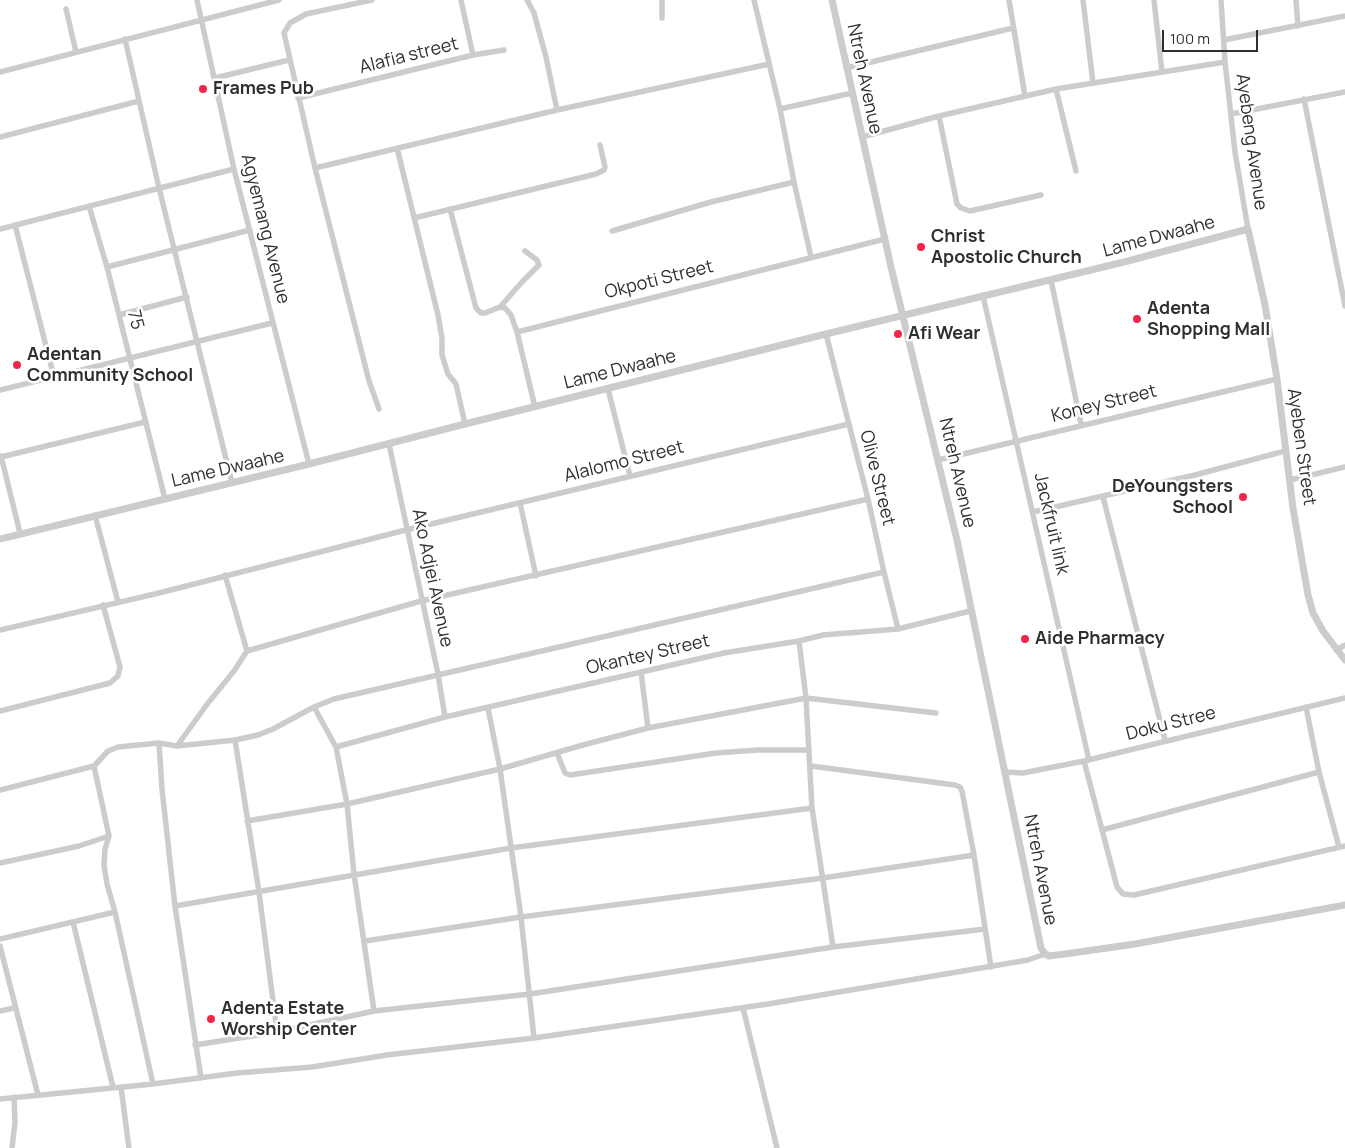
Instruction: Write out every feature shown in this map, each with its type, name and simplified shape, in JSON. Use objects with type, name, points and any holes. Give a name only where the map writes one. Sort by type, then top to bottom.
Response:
[{"type":"street","name":"Agyemang Avenue","points":[[197,0],[234,169],[309,464]]},
{"type":"street","points":[[0,72],[279,0]]},
{"type":"street","points":[[372,0],[306,14],[290,23],[284,34],[315,168],[369,381],[379,410]]},
{"type":"street","name":"Alafia street","points":[[298,98],[473,55],[461,0]]},
{"type":"street","points":[[530,0],[546,57],[557,110]]},
{"type":"street","points":[[662,0],[662,18]]},
{"type":"street","points":[[754,0],[780,109],[811,257]]},
{"type":"street","name":"Ntreh Avenue","points":[[833,0],[846,68],[885,239],[938,460],[1021,846],[1036,931],[1041,948],[1045,954]]},
{"type":"street","points":[[1009,0],[1012,28],[1025,96]]},
{"type":"street","points":[[1083,0],[1094,83]]},
{"type":"street","points":[[1154,0],[1162,72]]},
{"type":"street","name":"Ayebeng Avenue","points":[[1221,0],[1225,62],[1238,176],[1248,229]]},
{"type":"street","points":[[1296,0],[1298,26]]},
{"type":"street","points":[[66,10],[76,52]]},
{"type":"street","points":[[1224,40],[1345,16]]},
{"type":"street","points":[[846,68],[1012,28]]},
{"type":"street","points":[[125,39],[159,188],[232,483]]},
{"type":"street","points":[[473,55],[504,50]]},
{"type":"street","points":[[215,78],[290,60]]},
{"type":"street","points":[[862,137],[939,116],[1056,89],[1225,62]]},
{"type":"street","points":[[315,168],[557,110],[769,64]]},
{"type":"street","points":[[1056,89],[1076,171]]},
{"type":"street","points":[[1231,114],[1345,92]]},
{"type":"street","points":[[780,109],[852,93]]},
{"type":"street","points":[[1304,99],[1345,306]]},
{"type":"street","points":[[0,137],[139,101]]},
{"type":"street","points":[[939,116],[957,204],[961,208],[970,211],[1041,195]]},
{"type":"street","points":[[414,218],[596,174],[604,170],[605,166],[600,145]]},
{"type":"street","points":[[397,148],[438,315],[442,338],[442,355],[448,374],[456,384],[465,424]]},
{"type":"street","points":[[0,229],[234,169]]},
{"type":"street","points":[[612,231],[711,202],[794,182]]},
{"type":"street","name":"75","points":[[89,206],[107,267],[165,499]]},
{"type":"street","points":[[450,208],[476,308],[480,313],[500,307],[539,265],[537,260],[525,251]]},
{"type":"street","points":[[15,225],[54,377]]},
{"type":"street","name":"Lame Dwaahe","points":[[0,539],[1124,262],[1248,229]]},
{"type":"street","name":"Ayeben Street","points":[[1248,229],[1265,305],[1290,480],[1313,612],[1323,632],[1345,660]]},
{"type":"street","points":[[107,267],[250,230]]},
{"type":"street","name":"Okpoti Street","points":[[517,332],[885,239]]},
{"type":"street","points":[[1051,280],[1082,424]]},
{"type":"street","name":"Jackfruit link","points":[[982,296],[1017,441],[1116,887],[1123,894],[1134,895],[1342,846]]},
{"type":"street","points":[[119,315],[187,297]]},
{"type":"street","points":[[500,307],[505,308],[511,315],[517,332],[535,407]]},
{"type":"street","points":[[0,390],[272,323]]},
{"type":"street","name":"Olive Street","points":[[826,334],[868,499],[898,629]]},
{"type":"street","name":"Koney Street","points":[[938,460],[1082,424],[1277,379]]},
{"type":"street","points":[[608,389],[630,476]]},
{"type":"street","points":[[20,534],[0,456],[145,422]]},
{"type":"street","name":"Alalomo Street","points":[[0,630],[159,593],[406,530],[848,424]]},
{"type":"street","name":"Ako Adjei Avenue","points":[[388,444],[438,674],[445,717]]},
{"type":"street","points":[[1033,512],[1103,497],[1286,451]]},
{"type":"street","points":[[1290,480],[1345,468]]},
{"type":"street","points":[[1103,497],[1165,740]]},
{"type":"street","points":[[177,746],[208,702],[234,671],[246,651],[421,601],[868,499]]},
{"type":"street","points":[[520,503],[536,576]]},
{"type":"street","points":[[96,515],[118,602]]},
{"type":"street","points":[[0,790],[94,766],[108,751],[118,747],[159,743],[177,746],[236,740],[258,735],[334,699],[884,572]]},
{"type":"street","points":[[225,576],[246,651]]},
{"type":"street","points":[[0,710],[110,682],[118,676],[120,667],[103,605]]},
{"type":"street","name":"Okantey Street","points":[[336,747],[445,717],[724,653],[824,635],[898,629],[970,610]]},
{"type":"street","points":[[799,641],[806,698],[812,808],[833,947]]},
{"type":"street","points":[[1336,650],[1345,645]]},
{"type":"street","points":[[641,672],[648,728]]},
{"type":"street","points":[[247,821],[347,804],[500,769],[648,728],[806,698],[936,713]]},
{"type":"street","name":"Doku Stree","points":[[1004,772],[1023,773],[1087,760],[1345,698]]},
{"type":"street","points":[[314,707],[336,747],[347,804],[354,874],[374,1011]]},
{"type":"street","points":[[1306,707],[1319,772],[1342,846]]},
{"type":"street","points":[[488,708],[500,769],[521,917],[534,1038]]},
{"type":"street","points":[[236,740],[259,892],[277,1032]]},
{"type":"street","points":[[159,743],[162,789],[175,906],[201,1078]]},
{"type":"street","points":[[557,753],[564,773],[570,775],[716,753],[758,750],[809,750]]},
{"type":"street","points":[[94,766],[109,836],[105,849],[104,865],[107,884],[115,912],[153,1084]]},
{"type":"street","points":[[811,766],[960,787],[974,855],[991,967]]},
{"type":"street","points":[[1102,830],[1319,772]]},
{"type":"street","points":[[175,906],[511,848],[812,808]]},
{"type":"street","points":[[0,863],[79,846],[109,836]]},
{"type":"street","points":[[365,942],[521,917],[823,878],[974,855]]},
{"type":"street","points":[[0,1099],[153,1084],[237,1073],[312,1067],[387,1054],[534,1038],[742,1008],[991,967],[1028,960],[1045,954],[1065,954],[1136,944],[1345,904]]},
{"type":"street","points":[[0,939],[115,912]]},
{"type":"street","points":[[74,922],[113,1087]]},
{"type":"street","points":[[195,1045],[277,1032],[374,1011],[530,994],[833,947],[985,929]]},
{"type":"street","points":[[0,946],[14,1008],[38,1095]]},
{"type":"street","points":[[0,1011],[14,1008]]},
{"type":"street","points":[[742,1008],[777,1148]]},
{"type":"street","points":[[121,1087],[129,1148]]},
{"type":"street","points":[[12,1148],[15,1122],[14,1097]]},
{"type":"place","name":"Frames Pub","points":[[203,89]]},
{"type":"place","name":"Christ Apostolic Church","points":[[921,247]]},
{"type":"place","name":"Adenta Shopping Mall","points":[[1137,319]]},
{"type":"place","name":"Afi Wear","points":[[898,334]]},
{"type":"place","name":"Adentan Community School","points":[[17,365]]},
{"type":"place","name":"DeYoungsters School","points":[[1243,497]]},
{"type":"place","name":"Aide Pharmacy","points":[[1025,639]]},
{"type":"place","name":"Adenta Estate Worship Center","points":[[211,1019]]}]
